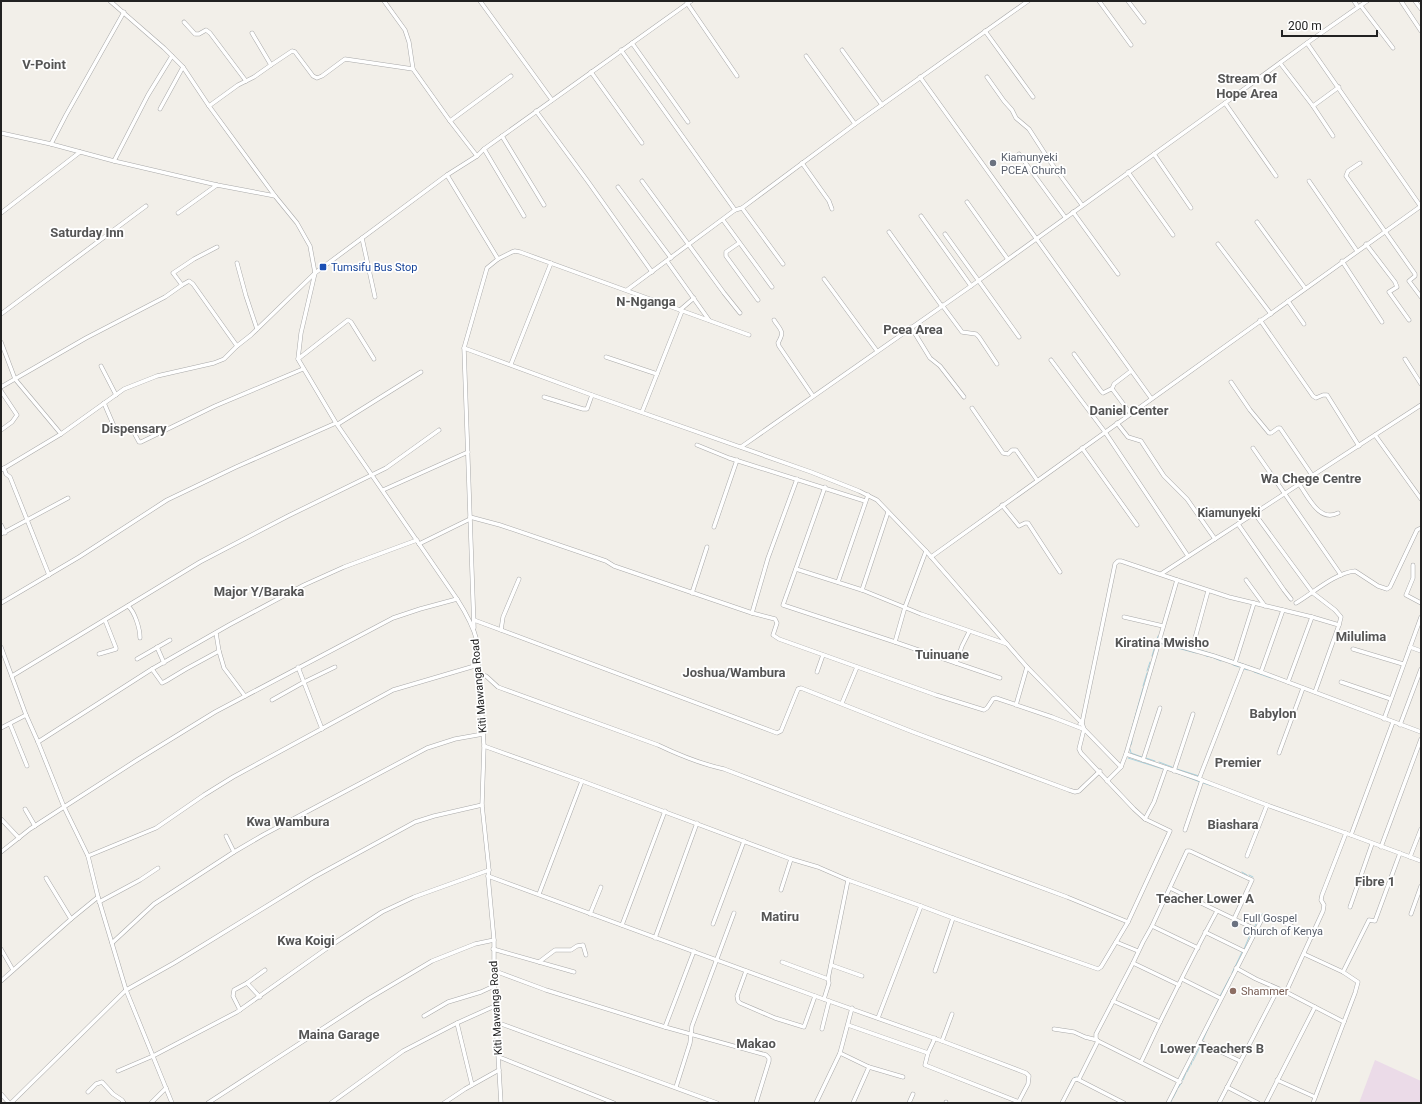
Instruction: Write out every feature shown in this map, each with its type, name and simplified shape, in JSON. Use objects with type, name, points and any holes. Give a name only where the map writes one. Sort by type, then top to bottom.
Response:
[{"type":"street","points":[[110,1],[124,12],[183,67],[209,106],[275,196],[297,223],[310,246],[315,273],[301,333],[298,359]]},
{"type":"street","points":[[384,1],[405,30],[410,42],[413,69],[477,156]]},
{"type":"street","points":[[480,1],[552,100]]},
{"type":"street","points":[[627,290],[735,210],[742,208],[855,124],[1028,1]]},
{"type":"street","points":[[1099,1],[1132,45]]},
{"type":"street","points":[[1128,1],[1144,22]]},
{"type":"street","points":[[1354,1],[1360,6],[1393,48]]},
{"type":"street","points":[[741,447],[971,286],[978,279],[1225,103],[1307,42],[1367,1]]},
{"type":"street","points":[[1401,1],[1421,31]]},
{"type":"street","points":[[1416,1],[1421,9]]},
{"type":"street","points":[[49,575],[10,477],[2,469],[61,434],[124,389],[148,379],[224,359],[315,273],[447,175],[477,156],[484,149],[536,111],[689,2],[737,76]]},
{"type":"street","points":[[52,144],[66,115],[124,12]]},
{"type":"street","points":[[184,22],[195,34],[199,34],[206,30],[210,33],[246,81]]},
{"type":"street","points":[[985,31],[1033,97]]},
{"type":"street","points":[[252,33],[271,65]]},
{"type":"street","points":[[931,557],[1117,422],[1421,206],[1307,42]]},
{"type":"street","points":[[632,43],[688,122]]},
{"type":"street","points":[[621,50],[735,210]]},
{"type":"street","points":[[842,50],[882,105]]},
{"type":"street","points":[[209,106],[238,85],[292,51],[295,52],[313,76],[317,78],[345,59],[413,69]]},
{"type":"street","points":[[114,161],[148,95],[172,56]]},
{"type":"street","points":[[806,56],[855,124]]},
{"type":"street","points":[[1280,62],[1313,106],[1333,136]]},
{"type":"street","points":[[160,109],[183,67]]},
{"type":"street","points":[[591,72],[642,143]]},
{"type":"street","points":[[450,121],[510,76]]},
{"type":"street","points":[[920,77],[1151,398]]},
{"type":"street","points":[[987,77],[1012,110],[1016,118],[1029,129],[1049,160],[1082,205]]},
{"type":"street","points":[[1313,106],[1339,87]]},
{"type":"street","points":[[1225,103],[1276,176]]},
{"type":"street","points":[[536,111],[652,272]]},
{"type":"street","points":[[1,132],[114,161],[217,185],[275,196]]},
{"type":"street","points":[[502,136],[544,205]]},
{"type":"street","points":[[484,149],[524,216]]},
{"type":"street","points":[[1,214],[80,152]]},
{"type":"street","points":[[1019,154],[1065,217]]},
{"type":"street","points":[[1154,154],[1191,208]]},
{"type":"street","points":[[802,163],[829,201],[832,209]]},
{"type":"street","points":[[1360,163],[1348,171],[1346,176],[1415,274],[1409,281],[1421,297]]},
{"type":"street","points":[[1128,172],[1173,235]]},
{"type":"street","points":[[447,175],[498,259]]},
{"type":"street","points":[[1309,181],[1357,251]]},
{"type":"street","points":[[642,182],[740,313]]},
{"type":"street","points":[[178,213],[217,185]]},
{"type":"street","points":[[618,187],[671,258]]},
{"type":"street","points":[[967,202],[1007,258]]},
{"type":"street","points":[[1,314],[146,206]]},
{"type":"street","points":[[742,208],[784,264]]},
{"type":"street","points":[[1073,212],[1118,274]]},
{"type":"street","points":[[921,216],[971,286]]},
{"type":"street","points":[[723,220],[772,287]]},
{"type":"street","points":[[1257,222],[1305,288]]},
{"type":"street","points":[[889,232],[962,332],[976,334],[979,336],[997,364]]},
{"type":"street","points":[[945,234],[1019,337]]},
{"type":"street","points":[[362,238],[375,297]]},
{"type":"street","points":[[739,243],[726,252],[726,256],[758,300]]},
{"type":"street","points":[[1218,244],[1271,314]]},
{"type":"street","points":[[1366,244],[1395,282],[1397,287],[1390,292],[1409,320]]},
{"type":"street","points":[[182,285],[173,273],[217,247]]},
{"type":"street","points":[[474,630],[464,348],[485,271],[490,265],[498,259],[515,251],[749,335]]},
{"type":"street","points":[[666,261],[710,321]]},
{"type":"street","points":[[1342,261],[1382,322]]},
{"type":"street","points":[[237,263],[257,329]]},
{"type":"street","points":[[510,364],[551,263]]},
{"type":"street","points":[[824,279],[877,351]]},
{"type":"street","points":[[1,387],[86,338],[165,297],[189,281],[193,284],[237,346]]},
{"type":"street","points":[[642,412],[681,310],[694,298]]},
{"type":"street","points":[[1288,301],[1304,324]]},
{"type":"street","points":[[298,359],[348,320],[351,322],[374,360]]},
{"type":"street","points":[[774,320],[782,333],[778,343],[779,346],[813,396]]},
{"type":"street","points":[[1260,320],[1313,396],[1316,398],[1327,395],[1359,446]]},
{"type":"street","points":[[911,327],[930,358],[940,366],[964,397]]},
{"type":"street","points":[[1,342],[15,379],[61,434]]},
{"type":"street","points":[[464,348],[741,447],[868,495],[877,500],[926,551],[1027,667],[1082,723]]},
{"type":"street","points":[[1074,354],[1103,393],[1112,389],[1114,384],[1131,371]]},
{"type":"street","points":[[606,357],[657,374]]},
{"type":"street","name":"Kiti Mawanga Road","points":[[298,359],[337,423],[458,599],[468,615],[474,630],[477,641],[484,746],[482,805],[489,870],[488,876],[494,940],[494,986],[497,1005],[496,1022],[501,1103]]},
{"type":"street","points":[[1405,359],[1421,384]]},
{"type":"street","points":[[1051,360],[1105,432],[1188,556]]},
{"type":"street","points":[[101,366],[116,394]]},
{"type":"street","points":[[104,403],[116,431],[121,432],[132,429],[134,430],[138,442],[141,442],[215,406],[303,369]]},
{"type":"street","points":[[1,603],[79,557],[167,500],[243,464],[337,423],[421,372]]},
{"type":"street","points":[[1231,382],[1250,410],[1269,433],[1280,428],[1312,475]]},
{"type":"street","points":[[1112,389],[1130,413]]},
{"type":"street","points":[[1,391],[17,415],[12,422],[1,430]]},
{"type":"street","points":[[544,397],[587,409],[592,395]]},
{"type":"street","points":[[1161,574],[1421,405]]},
{"type":"street","points":[[972,408],[1003,453],[1008,454],[1012,450],[1016,450],[1037,480]]},
{"type":"street","points":[[1117,422],[1128,437],[1141,441],[1164,476],[1187,499],[1215,539]]},
{"type":"street","points":[[12,676],[200,562],[288,516],[386,468],[439,430]]},
{"type":"street","points":[[1374,435],[1421,499]]},
{"type":"street","points":[[697,446],[865,501]]},
{"type":"street","points":[[1082,448],[1137,525]]},
{"type":"street","points":[[1253,448],[1340,574]]},
{"type":"street","points":[[383,490],[468,452]]},
{"type":"street","points":[[714,527],[737,460]]},
{"type":"street","points":[[752,613],[768,558],[797,479]]},
{"type":"street","points":[[1299,484],[1321,514],[1332,516],[1338,513]]},
{"type":"street","points":[[825,487],[784,605],[1000,678]]},
{"type":"street","points":[[838,582],[868,495]]},
{"type":"street","points":[[1,525],[3,533],[68,498]]},
{"type":"street","points":[[1002,505],[1019,526],[1024,523],[1028,523],[1060,572]]},
{"type":"street","points":[[862,590],[888,512]]},
{"type":"street","points":[[1255,514],[1313,593],[1335,610],[1341,617],[1314,692]]},
{"type":"street","points":[[419,544],[470,518],[500,525],[606,561],[614,566],[692,593],[775,619],[777,624],[773,634],[779,639],[857,667],[982,709],[987,708],[993,699],[996,698],[1077,726],[1083,729],[1121,767]]},
{"type":"street","points":[[1238,524],[1291,598]]},
{"type":"street","points":[[1296,603],[1340,574],[1355,571],[1378,586],[1387,589],[1390,587],[1417,530],[1421,528]]},
{"type":"street","points":[[38,742],[152,669],[216,633],[318,579],[344,567],[417,540]]},
{"type":"street","points":[[692,593],[707,547]]},
{"type":"street","points":[[895,642],[905,607],[926,551]]},
{"type":"street","points":[[484,746],[582,780],[791,859],[818,867],[848,880],[1098,969],[1101,967],[1128,922],[1170,832],[1167,829],[1145,819],[1079,749],[1083,729],[1082,723],[1115,564],[1121,561],[1208,591],[1312,617],[1339,626]]},
{"type":"street","points":[[1413,565],[1413,578],[1406,596],[1421,603]]},
{"type":"street","points":[[796,569],[862,590],[921,614],[1008,645]]},
{"type":"street","points":[[501,630],[503,617],[519,579]]},
{"type":"street","points":[[1108,781],[1121,767],[1126,754],[1176,580]]},
{"type":"street","points":[[1246,580],[1265,606]]},
{"type":"street","points":[[1192,649],[1208,591]]},
{"type":"street","points":[[1,852],[35,826],[64,807],[215,712],[393,618],[420,608],[458,599]]},
{"type":"street","points":[[1235,663],[1254,603]]},
{"type":"street","points":[[128,606],[130,607],[135,618],[140,638]]},
{"type":"street","points":[[1261,672],[1283,610]]},
{"type":"street","points":[[1124,617],[1163,626]]},
{"type":"street","points":[[1288,682],[1312,617]]},
{"type":"street","points":[[1384,719],[1421,617]]},
{"type":"street","points":[[99,654],[116,648],[105,620]]},
{"type":"street","points":[[474,620],[778,733],[781,731],[799,688],[1075,792],[1100,771]]},
{"type":"street","points":[[956,663],[969,632]]},
{"type":"street","points":[[216,633],[218,651],[224,668],[245,696]]},
{"type":"street","points":[[137,660],[170,640]]},
{"type":"street","points":[[1158,640],[1192,649],[1261,672],[1421,732]]},
{"type":"street","points":[[1,647],[26,715],[64,807],[88,856],[99,902],[126,990],[172,1103]]},
{"type":"street","points":[[157,647],[164,662]]},
{"type":"street","points":[[1410,647],[1421,651]]},
{"type":"street","points":[[1353,649],[1403,664]]},
{"type":"street","points":[[152,669],[162,683],[218,651]]},
{"type":"street","points":[[817,672],[823,655]]},
{"type":"street","points":[[88,856],[156,828],[233,777],[393,690],[478,665]]},
{"type":"street","points":[[1185,830],[1201,780],[1243,666]]},
{"type":"street","points":[[298,667],[322,729]]},
{"type":"street","points":[[272,700],[335,667]]},
{"type":"street","points":[[842,703],[857,667]]},
{"type":"street","points":[[1016,705],[1027,667]]},
{"type":"street","points":[[1400,725],[1421,669]]},
{"type":"street","points":[[479,675],[486,676],[498,687],[658,745],[674,753],[728,770],[840,814],[1067,897],[1128,922]]},
{"type":"street","points":[[1341,682],[1391,699]]},
{"type":"street","points":[[1279,753],[1303,688]]},
{"type":"street","points":[[1143,760],[1160,708]]},
{"type":"street","points":[[1174,771],[1192,714]]},
{"type":"street","points":[[1,728],[26,715]]},
{"type":"street","points":[[1351,835],[1393,722]]},
{"type":"street","points":[[1077,726],[1082,723]]},
{"type":"street","points":[[10,724],[27,766]]},
{"type":"street","points":[[112,943],[154,904],[263,835],[427,748],[483,734]]},
{"type":"street","points":[[1381,847],[1421,739]]},
{"type":"street","points":[[1126,754],[1421,861]]},
{"type":"street","points":[[1145,819],[1154,802],[1166,768]]},
{"type":"street","points":[[539,894],[582,780]]},
{"type":"street","points":[[1,1094],[10,1103],[126,990],[174,963],[314,877],[415,822],[482,805]]},
{"type":"street","points":[[1247,856],[1267,806]]},
{"type":"street","points":[[25,809],[35,826]]},
{"type":"street","points":[[622,925],[665,811]]},
{"type":"street","points":[[1,819],[19,838]]},
{"type":"street","points":[[655,938],[697,823]]},
{"type":"street","points":[[1410,857],[1421,829]]},
{"type":"street","points":[[1286,992],[1323,912],[1324,905],[1321,900],[1322,895],[1346,833]]},
{"type":"street","points":[[226,836],[234,852]]},
{"type":"street","points":[[713,924],[744,841]]},
{"type":"street","points":[[1350,907],[1372,844]]},
{"type":"street","points":[[1079,1079],[1097,1040],[1096,1034],[1152,926],[1186,851],[1188,850],[1252,880],[1234,919]]},
{"type":"street","points":[[1343,972],[1369,920],[1375,921],[1400,854]]},
{"type":"street","points":[[781,890],[791,859]]},
{"type":"street","points":[[99,902],[158,868]]},
{"type":"street","points":[[118,1071],[153,1056],[240,1010],[333,944],[382,912],[414,897],[489,870]]},
{"type":"street","points":[[488,876],[815,996],[942,1040],[1026,1073],[1029,1076],[1028,1084],[1019,1102],[929,1068],[925,1065],[934,1038]]},
{"type":"street","points":[[46,878],[71,919]]},
{"type":"street","points":[[824,999],[829,982],[830,965],[848,880]]},
{"type":"street","points":[[1411,914],[1421,886]]},
{"type":"street","points":[[590,914],[601,887]]},
{"type":"street","points":[[1170,888],[1255,929]]},
{"type":"street","points":[[1,981],[98,897]]},
{"type":"street","points":[[878,1018],[921,906]]},
{"type":"street","points":[[1141,1062],[1178,985],[1217,911]]},
{"type":"street","points":[[676,1087],[691,1035],[692,1026],[718,960],[734,913]]},
{"type":"street","points":[[1168,1103],[1180,1082],[1220,998],[1262,917],[1268,916],[1312,937]]},
{"type":"street","points":[[935,970],[953,918]]},
{"type":"street","points":[[1152,926],[1198,948]]},
{"type":"street","points":[[1205,932],[1244,951]]},
{"type":"street","points":[[208,1103],[368,999],[432,961],[475,944],[494,940]]},
{"type":"street","points":[[1116,942],[1138,951]]},
{"type":"street","points":[[539,962],[555,950],[571,950],[577,946],[583,945],[586,956]]},
{"type":"street","points":[[1,948],[13,970]]},
{"type":"street","points":[[493,949],[574,972]]},
{"type":"street","points":[[665,1027],[694,951]]},
{"type":"street","points":[[1304,954],[1358,980],[1344,1022],[1313,1103]]},
{"type":"street","points":[[782,962],[828,980]]},
{"type":"street","points":[[1133,963],[1178,985]]},
{"type":"street","points":[[830,965],[862,976]]},
{"type":"street","points":[[1236,968],[1344,1022]]},
{"type":"street","points":[[240,1010],[233,993],[237,988],[247,983],[265,970]]},
{"type":"street","points":[[495,971],[539,987],[665,1027],[768,1056],[769,1061],[756,1103]]},
{"type":"street","points":[[746,971],[737,996],[738,1001],[775,1018],[804,1027],[815,996]]},
{"type":"street","points":[[1182,979],[1220,998]]},
{"type":"street","points":[[247,983],[260,997]]},
{"type":"street","points":[[424,1016],[448,1002],[481,992],[494,986]]},
{"type":"street","points":[[1219,1103],[1278,989]]},
{"type":"street","points":[[822,1029],[829,1000]]},
{"type":"street","points":[[1113,1001],[1160,1022]]},
{"type":"street","points":[[331,1103],[403,1051],[457,1023],[497,1005]]},
{"type":"street","points":[[1266,1103],[1315,1007]]},
{"type":"street","points":[[816,1103],[840,1053],[852,1008]]},
{"type":"street","points":[[942,1040],[952,1014]]},
{"type":"street","points":[[496,1022],[717,1103]]},
{"type":"street","points":[[457,1023],[472,1085]]},
{"type":"street","points":[[848,1025],[928,1053]]},
{"type":"street","points":[[1054,1029],[1074,1032],[1097,1040],[1180,1082]]},
{"type":"street","points":[[1200,1042],[1240,1061]]},
{"type":"street","points":[[840,1053],[869,1067],[903,1077]]},
{"type":"street","points":[[499,1057],[614,1103]]},
{"type":"street","points":[[853,1103],[869,1067]]},
{"type":"street","points":[[444,1103],[499,1070]]},
{"type":"street","points":[[1062,1103],[1075,1079],[1079,1079],[1122,1102]]},
{"type":"street","points":[[1277,1080],[1315,1097]]},
{"type":"street","points":[[88,1092],[96,1084],[102,1082],[124,1103]]},
{"type":"street","points":[[1228,1087],[1258,1103]]},
{"type":"street","points":[[150,1103],[166,1088]]},
{"type":"street","points":[[909,1103],[913,1094]]},
{"type":"shaded area","points":[[1375,1060],[1421,1081],[1421,1103],[1359,1103]]},
{"type":"waterway","points":[[1152,656],[1158,636]]},
{"type":"waterway","points":[[1162,644],[1196,653]]},
{"type":"waterway","points":[[1188,646],[1234,661]]},
{"type":"waterway","points":[[1206,656],[1212,657]]},
{"type":"waterway","points":[[1214,658],[1221,661]]},
{"type":"waterway","points":[[1147,671],[1150,662]]},
{"type":"waterway","points":[[1237,662],[1243,664]]},
{"type":"waterway","points":[[1233,665],[1239,667]]},
{"type":"waterway","points":[[1245,665],[1252,667]]},
{"type":"waterway","points":[[1244,669],[1248,670]]},
{"type":"waterway","points":[[1254,672],[1271,678]]},
{"type":"waterway","points":[[1143,686],[1147,673]]},
{"type":"waterway","points":[[1132,728],[1143,688]]},
{"type":"waterway","points":[[1131,745],[1132,741]]},
{"type":"waterway","points":[[1130,749],[1131,753],[1142,757]]},
{"type":"waterway","points":[[1128,758],[1163,769]]},
{"type":"waterway","points":[[1146,758],[1155,761]]},
{"type":"waterway","points":[[1159,762],[1172,767]]},
{"type":"waterway","points":[[1177,769],[1199,776]]},
{"type":"waterway","points":[[1174,772],[1200,782]]},
{"type":"waterway","points":[[1203,783],[1212,786]]},
{"type":"waterway","points":[[1242,872],[1247,875]]},
{"type":"waterway","points":[[1249,875],[1253,877]]},
{"type":"waterway","points":[[1255,926],[1262,914]]},
{"type":"waterway","points":[[1271,920],[1276,922]]},
{"type":"waterway","points":[[1244,949],[1252,930],[1251,929]]},
{"type":"waterway","points":[[1232,973],[1242,952]]},
{"type":"waterway","points":[[1220,996],[1230,977]]},
{"type":"waterway","points":[[1211,1015],[1219,999]]},
{"type":"waterway","points":[[1203,1040],[1210,1024]]},
{"type":"waterway","points":[[1193,1061],[1201,1045]]},
{"type":"waterway","points":[[1187,1072],[1190,1066]]},
{"type":"waterway","points":[[1183,1080],[1186,1073]]},
{"type":"waterway","points":[[1071,1081],[1075,1077]]},
{"type":"waterway","points":[[1178,1088],[1182,1082]]},
{"type":"waterway","points":[[1173,1098],[1177,1090]]},
{"type":"place","name":"Kiamunyeki PCEA Church","points":[[993,163]]},
{"type":"place","name":"Tumsifu Bus Stop","points":[[323,267]]},
{"type":"place","name":"Full Gospel Church of Kenya","points":[[1235,924]]},
{"type":"place","name":"Shammer","points":[[1233,991]]},
{"type":"district","name":"V-Point","points":[[44,64]]},
{"type":"district","name":"Stream Of Hope Area","points":[[1247,86]]},
{"type":"district","name":"Saturday Inn","points":[[87,232]]},
{"type":"district","name":"N-Nganga","points":[[646,301]]},
{"type":"district","name":"Pcea Area","points":[[913,329]]},
{"type":"district","name":"Daniel Center","points":[[1129,410]]},
{"type":"district","name":"Dispensary","points":[[134,428]]},
{"type":"district","name":"Wa Chege Centre","points":[[1311,478]]},
{"type":"district","name":"Kiamunyeki","points":[[1229,513]]},
{"type":"district","name":"Major Y/Baraka","points":[[259,591]]},
{"type":"district","name":"Milulima","points":[[1361,636]]},
{"type":"district","name":"Kiratina Mwisho","points":[[1162,642]]},
{"type":"district","name":"Tuinuane","points":[[942,654]]},
{"type":"district","name":"Joshua/Wambura","points":[[734,672]]},
{"type":"district","name":"Babylon","points":[[1273,713]]},
{"type":"district","name":"Premier","points":[[1238,762]]},
{"type":"district","name":"Kwa Wambura","points":[[288,821]]},
{"type":"district","name":"Biashara","points":[[1233,824]]},
{"type":"district","name":"Fibre 1","points":[[1375,881]]},
{"type":"district","name":"Teacher Lower A","points":[[1205,898]]},
{"type":"district","name":"Matiru","points":[[780,916]]},
{"type":"district","name":"Kwa Koigi","points":[[306,940]]},
{"type":"district","name":"Maina Garage","points":[[339,1034]]},
{"type":"district","name":"Makao","points":[[756,1043]]},
{"type":"district","name":"Lower Teachers B","points":[[1212,1048]]}]
